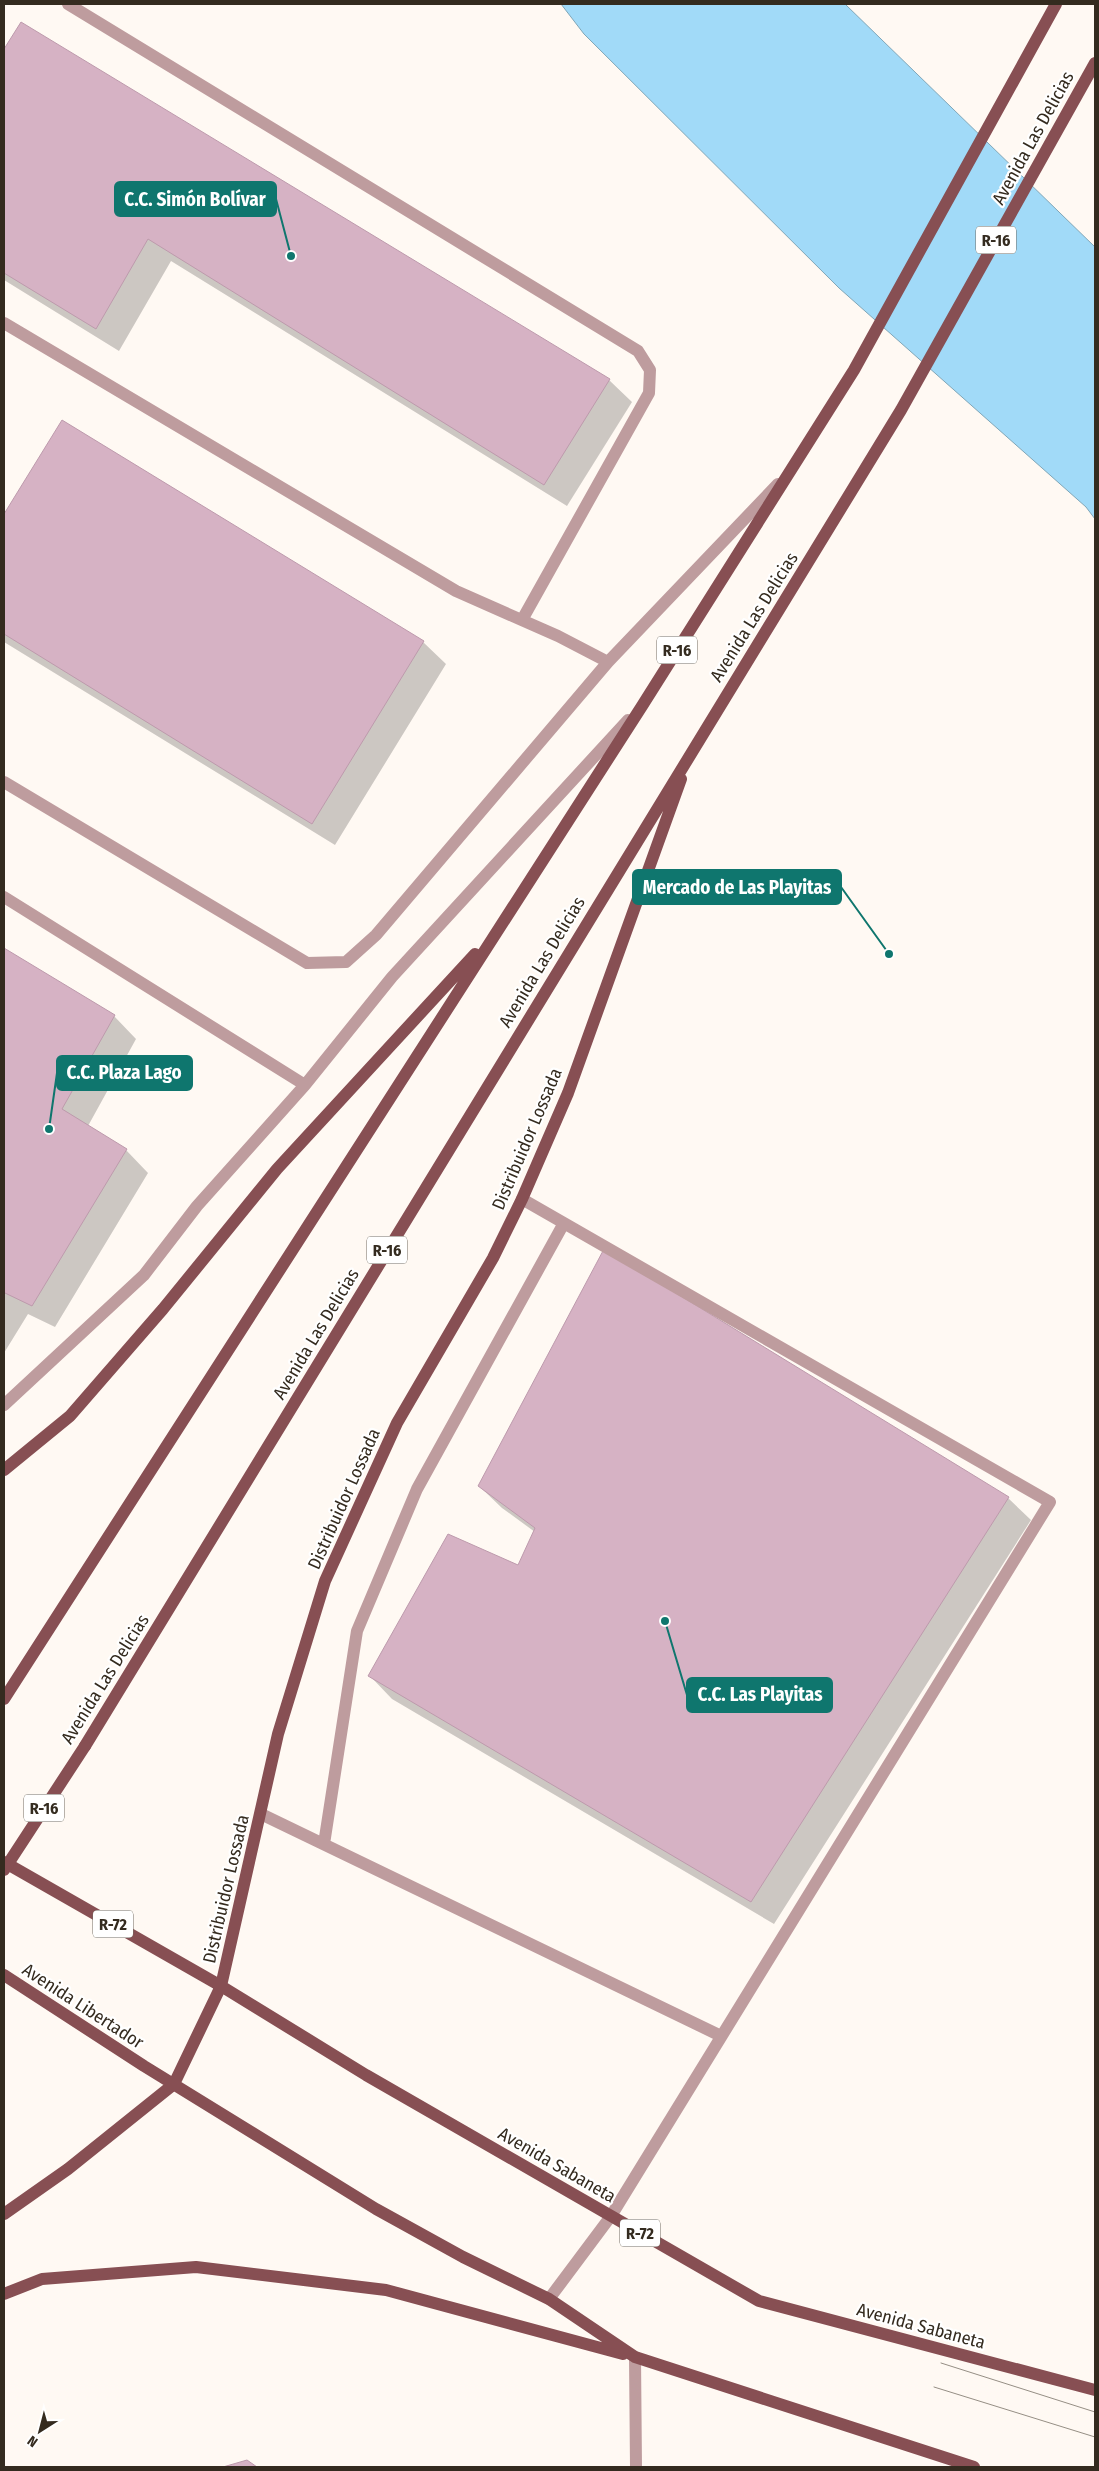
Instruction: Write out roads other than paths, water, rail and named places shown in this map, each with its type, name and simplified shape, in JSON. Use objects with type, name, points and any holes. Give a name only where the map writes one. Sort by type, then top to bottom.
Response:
[{"type":"main road","name":"R-16","points":[[5,1697],[642,706],[854,370],[1028,51],[1056,4]]},
{"type":"main road","name":"Avenida Las Delicias","points":[[4,1870],[85,1746],[901,410],[1093,67]]},
{"type":"main road","name":"Distribuidor Lossada","points":[[4,2214],[68,2169],[174,2084],[222,1986],[278,1734],[325,1581],[397,1422],[493,1258],[522,1199],[568,1093],[690,754]]},
{"type":"main road","points":[[4,1470],[70,1416],[163,1308],[277,1168],[498,928]]},
{"type":"main road","name":"R-72","points":[[4,1862],[222,1986]]},
{"type":"main road","name":"Avenida Libertador","points":[[4,1975],[174,2084]]},
{"type":"main road","name":"Avenida Sabaneta","points":[[222,1986],[366,2075],[759,2301],[1095,2390]]},
{"type":"main road","points":[[174,2084],[376,2209],[463,2257],[549,2300],[635,2357]]},
{"type":"main road","points":[[4,2294],[42,2279],[196,2267],[386,2290],[635,2357],[974,2467]]},
{"type":"street","points":[[68,4],[638,351],[650,370],[649,393],[522,620]]},
{"type":"street","points":[[4,323],[456,591],[522,620],[608,662]]},
{"type":"street","points":[[4,782],[307,963],[346,962],[376,935],[608,662],[787,475]]},
{"type":"street","points":[[4,1406],[144,1275],[197,1206],[305,1085],[392,977],[642,706]]},
{"type":"street","points":[[4,897],[305,1085]]},
{"type":"street","points":[[522,1199],[1050,1502],[610,2216],[549,2300]]},
{"type":"street","points":[[324,1844],[357,1631],[417,1489],[564,1223]]},
{"type":"street","points":[[261,1814],[721,2036]]},
{"type":"street","points":[[635,2357],[636,2467]]},
{"type":"water","points":[[561,4],[845,4],[1095,247],[1095,519],[1086,507],[839,288],[584,34]]},
{"type":"tram line","points":[[941,2363],[1095,2412]]},
{"type":"tram line","points":[[934,2387],[1095,2437]]},
{"type":"place","name":"C.C. Simón Bolívar","points":[[291,256]]},
{"type":"place","name":"Mercado de Las Playitas","points":[[889,954]]},
{"type":"place","name":"C.C. Plaza Lago","points":[[49,1129]]},
{"type":"place","name":"C.C. Las Playitas","points":[[665,1621]]}]
